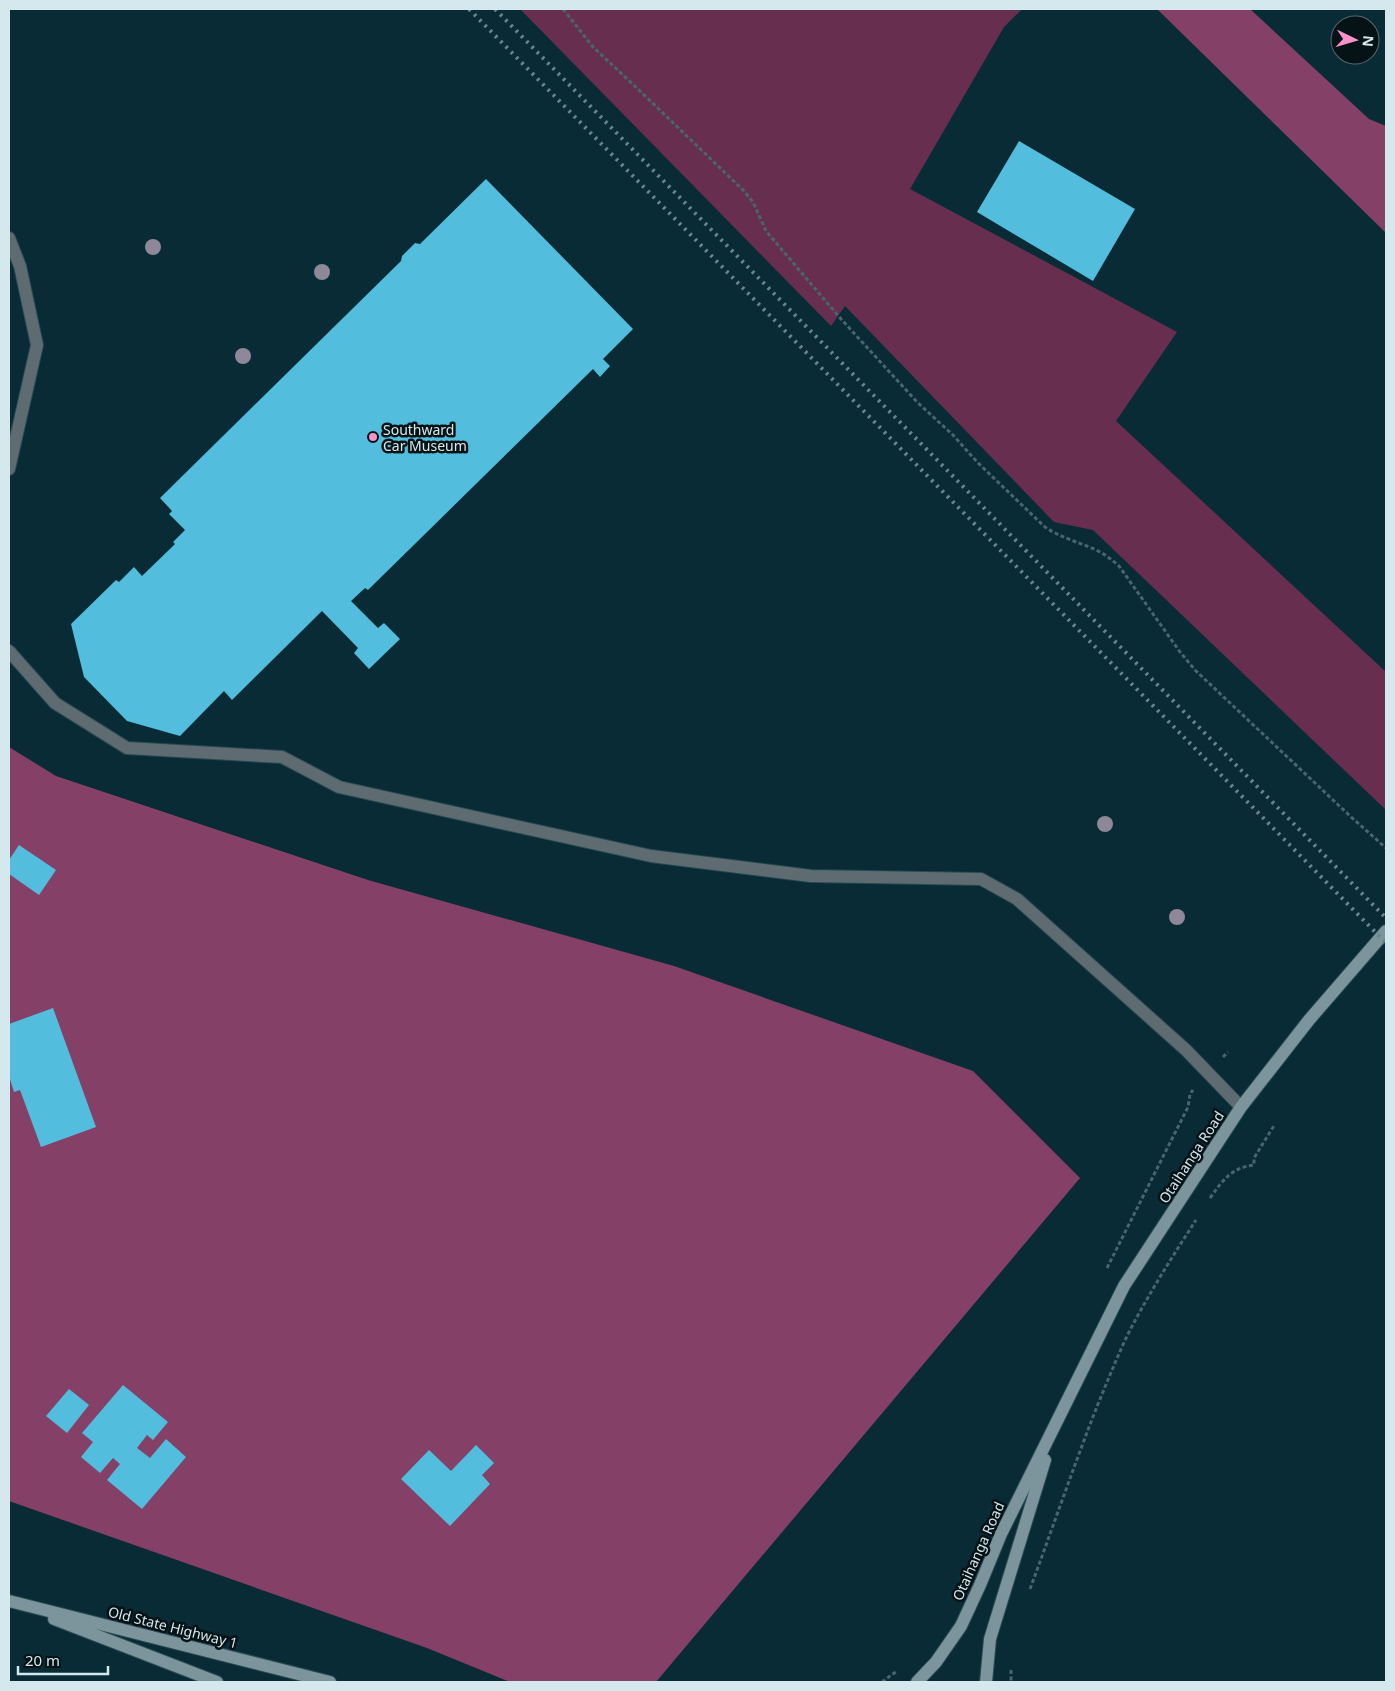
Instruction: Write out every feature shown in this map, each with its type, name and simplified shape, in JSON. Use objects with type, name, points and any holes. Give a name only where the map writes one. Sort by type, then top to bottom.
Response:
[{"type":"street","name":"Otaihanga Road","points":[[917,1682],[936,1662],[961,1626],[1000,1534],[1124,1286],[1241,1107],[1309,1020],[1386,931]]},
{"type":"street","name":"Otaihanga Road","points":[[986,1682],[990,1640],[1056,1424]]},
{"type":"street","name":"Old State Highway 1","points":[[9,1601],[217,1682]]},
{"type":"street","name":"Old State Highway 1","points":[[9,1601],[330,1682]]},
{"type":"lane","points":[[9,238],[20,266],[37,345],[9,469]]},
{"type":"lane","points":[[9,651],[55,703],[127,748],[282,757],[339,787],[651,856],[811,876],[981,879],[1017,899],[1186,1050],[1241,1107]]},
{"type":"path","points":[[563,9],[592,47],[640,90],[744,191],[752,202],[766,231],[840,319],[918,403],[953,435],[977,462],[1045,528],[1097,550],[1119,566],[1195,670],[1386,848]]},
{"type":"path","points":[[1208,1202],[1221,1183],[1232,1172],[1242,1166],[1254,1164],[1254,1158],[1275,1124]]},
{"type":"path","points":[[1028,1595],[1080,1450],[1114,1366],[1144,1304],[1197,1218]]},
{"type":"path","points":[[1011,1665],[1011,1682]]},
{"type":"shaded area","points":[[520,9],[1022,9],[1004,27],[910,189],[1177,332],[1116,421],[1386,672],[1386,810],[1093,530],[1054,522],[845,306],[831,326]]},
{"type":"shaded area","points":[[1157,9],[1250,9],[1369,119],[1386,126],[1386,233]]},
{"type":"shaded area","points":[[9,747],[56,776],[368,880],[674,966],[973,1071],[1080,1178],[656,1682],[510,1682],[427,1648],[9,1501]]},
{"type":"building","points":[[1019,141],[1135,209],[1093,281],[977,212]]},
{"type":"building","name":"Southward Car Museum","points":[[486,179],[633,329],[603,359],[610,366],[600,377],[593,369],[368,590],[365,588],[351,601],[378,628],[384,623],[400,639],[369,669],[354,653],[358,648],[322,611],[232,700],[224,691],[180,736],[127,721],[84,677],[71,624],[116,580],[119,582],[134,567],[142,576],[175,544],[173,542],[185,530],[169,514],[172,511],[160,498],[401,261],[402,256],[415,243],[420,244]]},
{"type":"building","points":[[19,845],[56,870],[39,895],[9,874],[9,860]]},
{"type":"building","points":[[53,1008],[96,1127],[41,1147],[20,1090],[14,1092],[9,1076],[9,1024]]},
{"type":"building","points":[[123,1385],[168,1422],[153,1440],[147,1435],[137,1448],[150,1458],[166,1439],[186,1457],[142,1509],[107,1480],[120,1464],[113,1458],[100,1473],[81,1457],[93,1442],[82,1433]]},
{"type":"building","points":[[69,1389],[89,1405],[67,1433],[46,1416]]},
{"type":"building","points":[[476,1445],[494,1463],[482,1475],[490,1484],[450,1526],[401,1479],[429,1450],[451,1471]]},
{"type":"railway","points":[[469,9],[1386,943]]},
{"type":"railway","points":[[495,9],[1386,918]]},
{"type":"place","name":"Southward Car Museum","points":[[373,437]]}]
